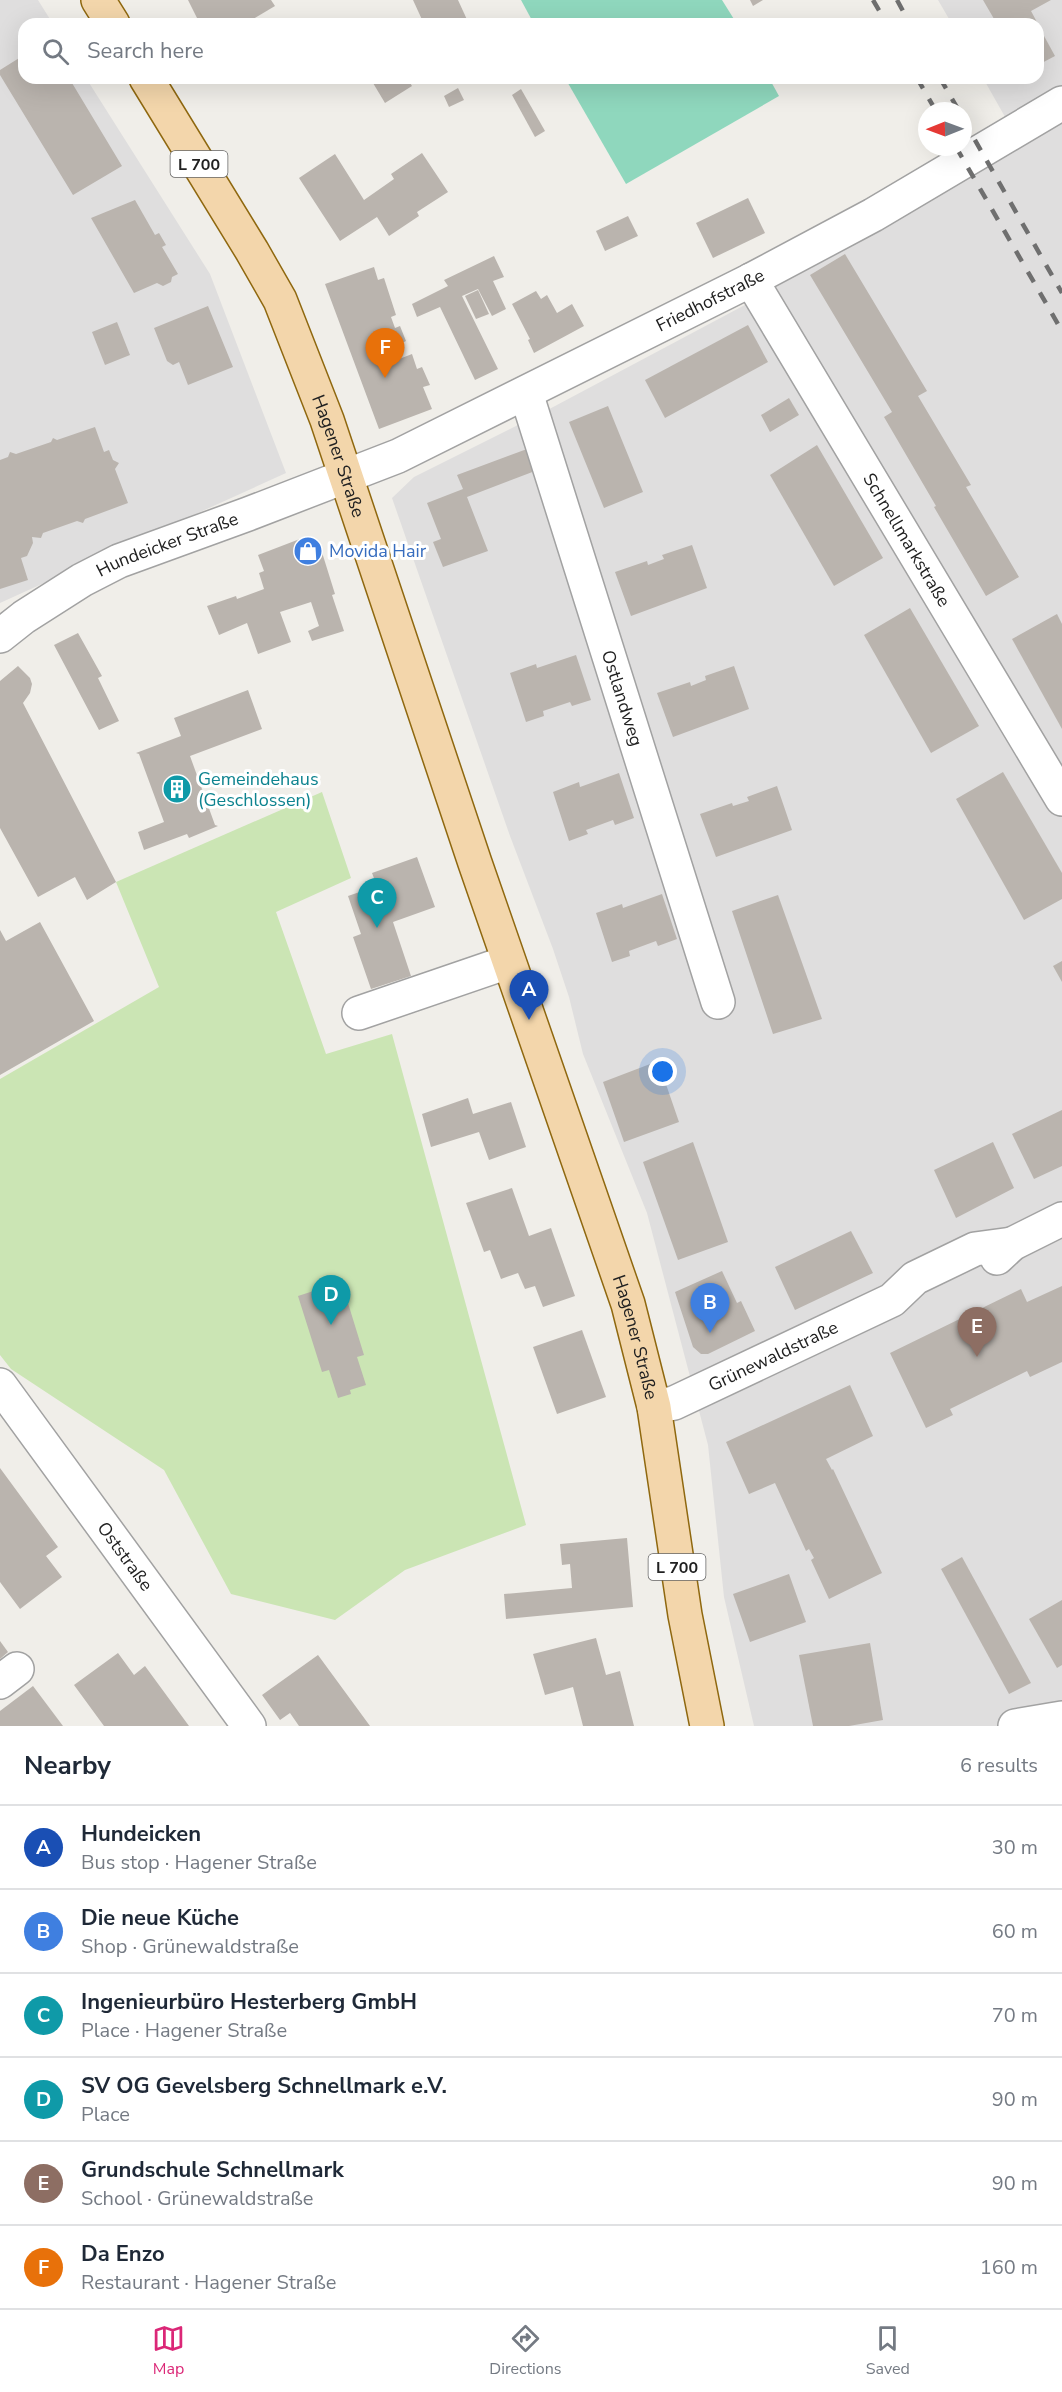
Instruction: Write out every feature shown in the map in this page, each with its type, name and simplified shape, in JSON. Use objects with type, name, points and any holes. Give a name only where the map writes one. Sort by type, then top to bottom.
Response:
[{"type":"main road","points":[[98,0],[109,18]]},
{"type":"main road","name":"Hagener Straße","points":[[150,84],[280,300],[327,420],[508,962],[627,1304],[654,1407],[685,1615],[707,1726]]},
{"type":"street","name":"Friedhofstraße","points":[[346,476],[398,456],[751,280],[873,215],[1062,103]]},
{"type":"street","name":"Schnellmarkstraße","points":[[751,280],[1062,799]]},
{"type":"street","name":"Ostlandweg","points":[[526,393],[718,1002]]},
{"type":"street","name":"Hundeicker Straße","points":[[0,636],[53,598],[119,561],[346,476]]},
{"type":"street","points":[[359,1013],[508,962]]},
{"type":"street","name":"Grünewaldstraße","points":[[654,1407],[674,1403],[892,1300],[923,1298],[985,1269],[1012,1244],[1062,1219]]},
{"type":"street","name":"Oststraße","points":[[0,1385],[249,1726]]},
{"type":"street","points":[[1015,1726],[1062,1718]]},
{"type":"shaded area","points":[[0,0],[38,0],[49,18],[18,18],[18,84],[90,84],[210,274],[286,473],[0,603]]},
{"type":"shaded area","points":[[938,0],[1062,0],[1062,1726],[754,1726],[724,1597],[708,1445],[647,1213],[583,1054],[569,997],[553,949],[510,836],[392,498],[414,477],[540,414],[758,298],[873,215],[1013,131],[986,84],[1044,84],[1044,18],[948,18]]},
{"type":"green space","points":[[521,0],[722,0],[733,18],[531,18]]},
{"type":"green space","points":[[568,84],[772,84],[779,96],[626,184]]},
{"type":"green space","points":[[322,792],[351,878],[276,912],[326,1054],[392,1034],[526,1525],[405,1570],[335,1620],[231,1594],[164,1470],[11,1369],[0,1355],[0,1079],[159,987],[116,882]]},
{"type":"building","points":[[188,0],[271,0],[275,6],[255,18],[197,18]]},
{"type":"building","points":[[413,0],[458,0],[466,18],[421,18]]},
{"type":"building","points":[[750,0],[763,0],[753,6]]},
{"type":"building","points":[[983,0],[1051,0],[1031,11],[1035,18],[994,18]]},
{"type":"building","points":[[1044,36],[1055,56],[1044,62]]},
{"type":"building","points":[[18,59],[18,84],[73,84],[122,166],[73,195],[0,75],[0,70]]},
{"type":"building","points":[[374,84],[411,84],[412,86],[385,103]]},
{"type":"building","points":[[458,88],[464,100],[449,107],[444,96]]},
{"type":"building","points":[[521,89],[545,131],[535,137],[512,95]]},
{"type":"building","points":[[422,153],[448,192],[417,212],[419,216],[389,236],[377,217],[340,241],[299,178],[335,154],[364,200],[394,179],[391,174]]},
{"type":"building","points":[[748,198],[765,233],[713,258],[696,223]]},
{"type":"building","points":[[135,200],[155,235],[159,233],[166,245],[162,247],[178,274],[172,277],[171,282],[163,286],[157,283],[134,293],[91,218]]},
{"type":"building","points":[[628,216],[638,236],[605,251],[596,231]]},
{"type":"building","points":[[845,254],[927,391],[918,396],[971,485],[966,487],[1019,577],[986,596],[884,417],[892,412],[810,275]]},
{"type":"building","points":[[494,256],[504,277],[493,281],[506,309],[492,316],[478,289],[462,296],[498,369],[475,380],[440,307],[417,317],[412,304],[448,286],[444,280]]},
{"type":"building","points":[[374,267],[378,280],[384,278],[396,315],[391,317],[395,328],[400,326],[406,341],[388,350],[391,356],[389,363],[412,354],[417,369],[422,367],[430,385],[423,387],[432,409],[379,429],[325,284]]},
{"type":"building","points":[[478,290],[489,314],[476,319],[465,296]]},
{"type":"building","points":[[536,291],[541,299],[547,295],[557,313],[572,304],[584,326],[534,353],[528,340],[530,339],[512,304]]},
{"type":"building","points":[[208,306],[233,367],[188,385],[179,362],[173,365],[167,361],[154,328]]},
{"type":"building","points":[[117,322],[130,355],[105,365],[92,332]]},
{"type":"building","points":[[748,325],[768,362],[665,418],[645,380]]},
{"type":"building","points":[[789,398],[799,415],[770,432],[761,415]]},
{"type":"building","points":[[608,406],[643,492],[604,508],[569,422]]},
{"type":"building","points":[[95,427],[104,452],[109,450],[113,460],[119,463],[115,469],[128,503],[85,519],[83,523],[77,521],[43,533],[41,538],[32,537],[33,543],[27,556],[21,558],[28,580],[0,589],[0,460],[8,457],[10,452],[16,454],[51,442],[53,438],[57,440]]},
{"type":"building","points":[[817,445],[883,558],[834,586],[770,475]]},
{"type":"building","points":[[527,449],[535,471],[467,497],[488,551],[443,567],[433,542],[441,539],[427,503],[463,489],[457,475]]},
{"type":"building","points":[[305,537],[320,546],[344,631],[312,641],[308,631],[319,626],[311,602],[280,612],[291,642],[258,654],[247,623],[219,635],[207,606],[236,596],[237,599],[264,589],[259,573],[264,571],[258,555]]},
{"type":"building","points":[[692,545],[707,588],[631,616],[615,572],[647,561],[648,565],[664,559],[662,555]]},
{"type":"building","points":[[910,608],[979,726],[931,753],[864,635]]},
{"type":"building","points":[[1057,614],[1062,624],[1062,729],[1012,639]]},
{"type":"building","points":[[78,633],[102,676],[98,678],[119,721],[99,730],[54,645]]},
{"type":"building","points":[[576,655],[591,700],[572,706],[570,702],[543,711],[544,716],[526,722],[510,673],[536,664],[537,668]]},
{"type":"building","points":[[18,666],[30,678],[32,684],[30,693],[23,703],[116,882],[87,900],[75,877],[38,897],[0,828],[0,681]]},
{"type":"building","points":[[734,666],[749,709],[673,737],[657,693],[690,682],[691,686],[706,680],[705,676]]},
{"type":"building","name":"Gemeindehaus (Geschlossen)","points":[[248,690],[262,729],[190,756],[215,825],[218,826],[189,838],[187,834],[144,850],[138,832],[164,822],[139,754],[136,753],[181,736],[174,718]]},
{"type":"building","points":[[1003,772],[1062,873],[1062,899],[1024,920],[956,799]]},
{"type":"building","points":[[619,773],[634,818],[615,825],[613,820],[586,830],[588,834],[569,841],[553,792],[579,782],[580,787]]},
{"type":"building","points":[[777,786],[792,830],[716,857],[700,814],[732,803],[733,806],[749,801],[747,797]]},
{"type":"building","points":[[417,857],[435,907],[393,922],[411,976],[371,989],[353,937],[361,934],[348,896],[377,886],[372,873]]},
{"type":"building","points":[[662,894],[677,939],[658,946],[656,941],[629,951],[630,956],[612,962],[596,913],[622,904],[623,908]]},
{"type":"building","points":[[778,895],[822,1019],[773,1034],[732,911]]},
{"type":"building","points":[[40,922],[94,1021],[0,1075],[0,930],[6,941]]},
{"type":"building","points":[[1062,961],[1062,982],[1053,966]]},
{"type":"building","points":[[658,1061],[679,1122],[624,1142],[603,1082]]},
{"type":"building","points":[[468,1098],[473,1114],[511,1102],[526,1147],[489,1160],[479,1132],[431,1147],[422,1114]]},
{"type":"building","points":[[1062,1110],[1062,1166],[1034,1179],[1012,1134]]},
{"type":"building","points":[[693,1142],[728,1242],[678,1260],[643,1162]]},
{"type":"building","points":[[993,1142],[1014,1188],[956,1218],[934,1170]]},
{"type":"building","points":[[512,1188],[529,1236],[551,1228],[575,1296],[543,1307],[535,1286],[525,1289],[518,1273],[501,1279],[490,1250],[484,1252],[466,1203]]},
{"type":"building","points":[[851,1231],[873,1273],[795,1310],[775,1267]]},
{"type":"building","points":[[722,1271],[737,1303],[741,1301],[755,1331],[708,1354],[701,1354],[693,1347],[675,1292]]},
{"type":"building","points":[[329,1286],[332,1294],[344,1290],[364,1355],[357,1357],[366,1385],[350,1390],[351,1394],[338,1398],[329,1370],[322,1372],[298,1296]]},
{"type":"building","points":[[1062,1286],[1062,1362],[1030,1377],[1027,1371],[950,1409],[953,1415],[926,1428],[890,1353],[1021,1289],[1027,1302]]},
{"type":"building","points":[[582,1330],[606,1397],[557,1414],[533,1347]]},
{"type":"building","points":[[850,1385],[873,1436],[826,1459],[833,1469],[882,1573],[829,1599],[811,1560],[814,1558],[809,1549],[806,1551],[775,1483],[749,1494],[726,1442]]},
{"type":"building","points":[[0,1468],[58,1547],[46,1556],[62,1577],[20,1609],[0,1582]]},
{"type":"building","points":[[627,1538],[633,1607],[506,1619],[504,1594],[572,1588],[570,1564],[562,1565],[560,1544]]},
{"type":"building","points":[[962,1557],[1031,1683],[1009,1694],[941,1569]]},
{"type":"building","points":[[789,1574],[806,1622],[750,1642],[733,1594]]},
{"type":"building","points":[[1062,1600],[1062,1665],[1057,1668],[1029,1619]]},
{"type":"building","points":[[596,1638],[606,1675],[620,1671],[634,1726],[583,1726],[573,1687],[545,1695],[533,1654]]},
{"type":"building","points":[[0,1641],[8,1652],[0,1659]]},
{"type":"building","points":[[870,1643],[883,1720],[849,1726],[813,1726],[799,1655]]},
{"type":"building","points":[[118,1653],[134,1675],[145,1666],[189,1726],[104,1726],[74,1685]]},
{"type":"building","points":[[318,1655],[370,1726],[299,1726],[290,1713],[280,1720],[262,1695]]},
{"type":"building","points":[[33,1686],[63,1726],[0,1726],[0,1711]]},
{"type":"railway","points":[[873,0],[884,18]]},
{"type":"railway","points":[[897,0],[907,18]]},
{"type":"railway","points":[[920,84],[931,102]]},
{"type":"railway","points":[[943,84],[954,102]]},
{"type":"railway","points":[[972,135],[1062,293]]},
{"type":"railway","points":[[961,156],[1062,331]]},
{"type":"place","name":"Da Enzo","points":[[385,378]]},
{"type":"place","name":"Movida Hair","points":[[308,551]]},
{"type":"place","name":"Gemeindehaus (Geschlossen)","points":[[177,789]]},
{"type":"place","name":"Ingenieurbüro Hesterberg GmbH","points":[[377,928]]},
{"type":"place","name":"Hundeicken","points":[[529,1020]]},
{"type":"place","name":"SV OG Gevelsberg Schnellmark e.V.","points":[[331,1325]]},
{"type":"place","name":"Die neue Küche","points":[[710,1333]]},
{"type":"place","name":"Grundschule Schnellmark","points":[[977,1357]]}]
